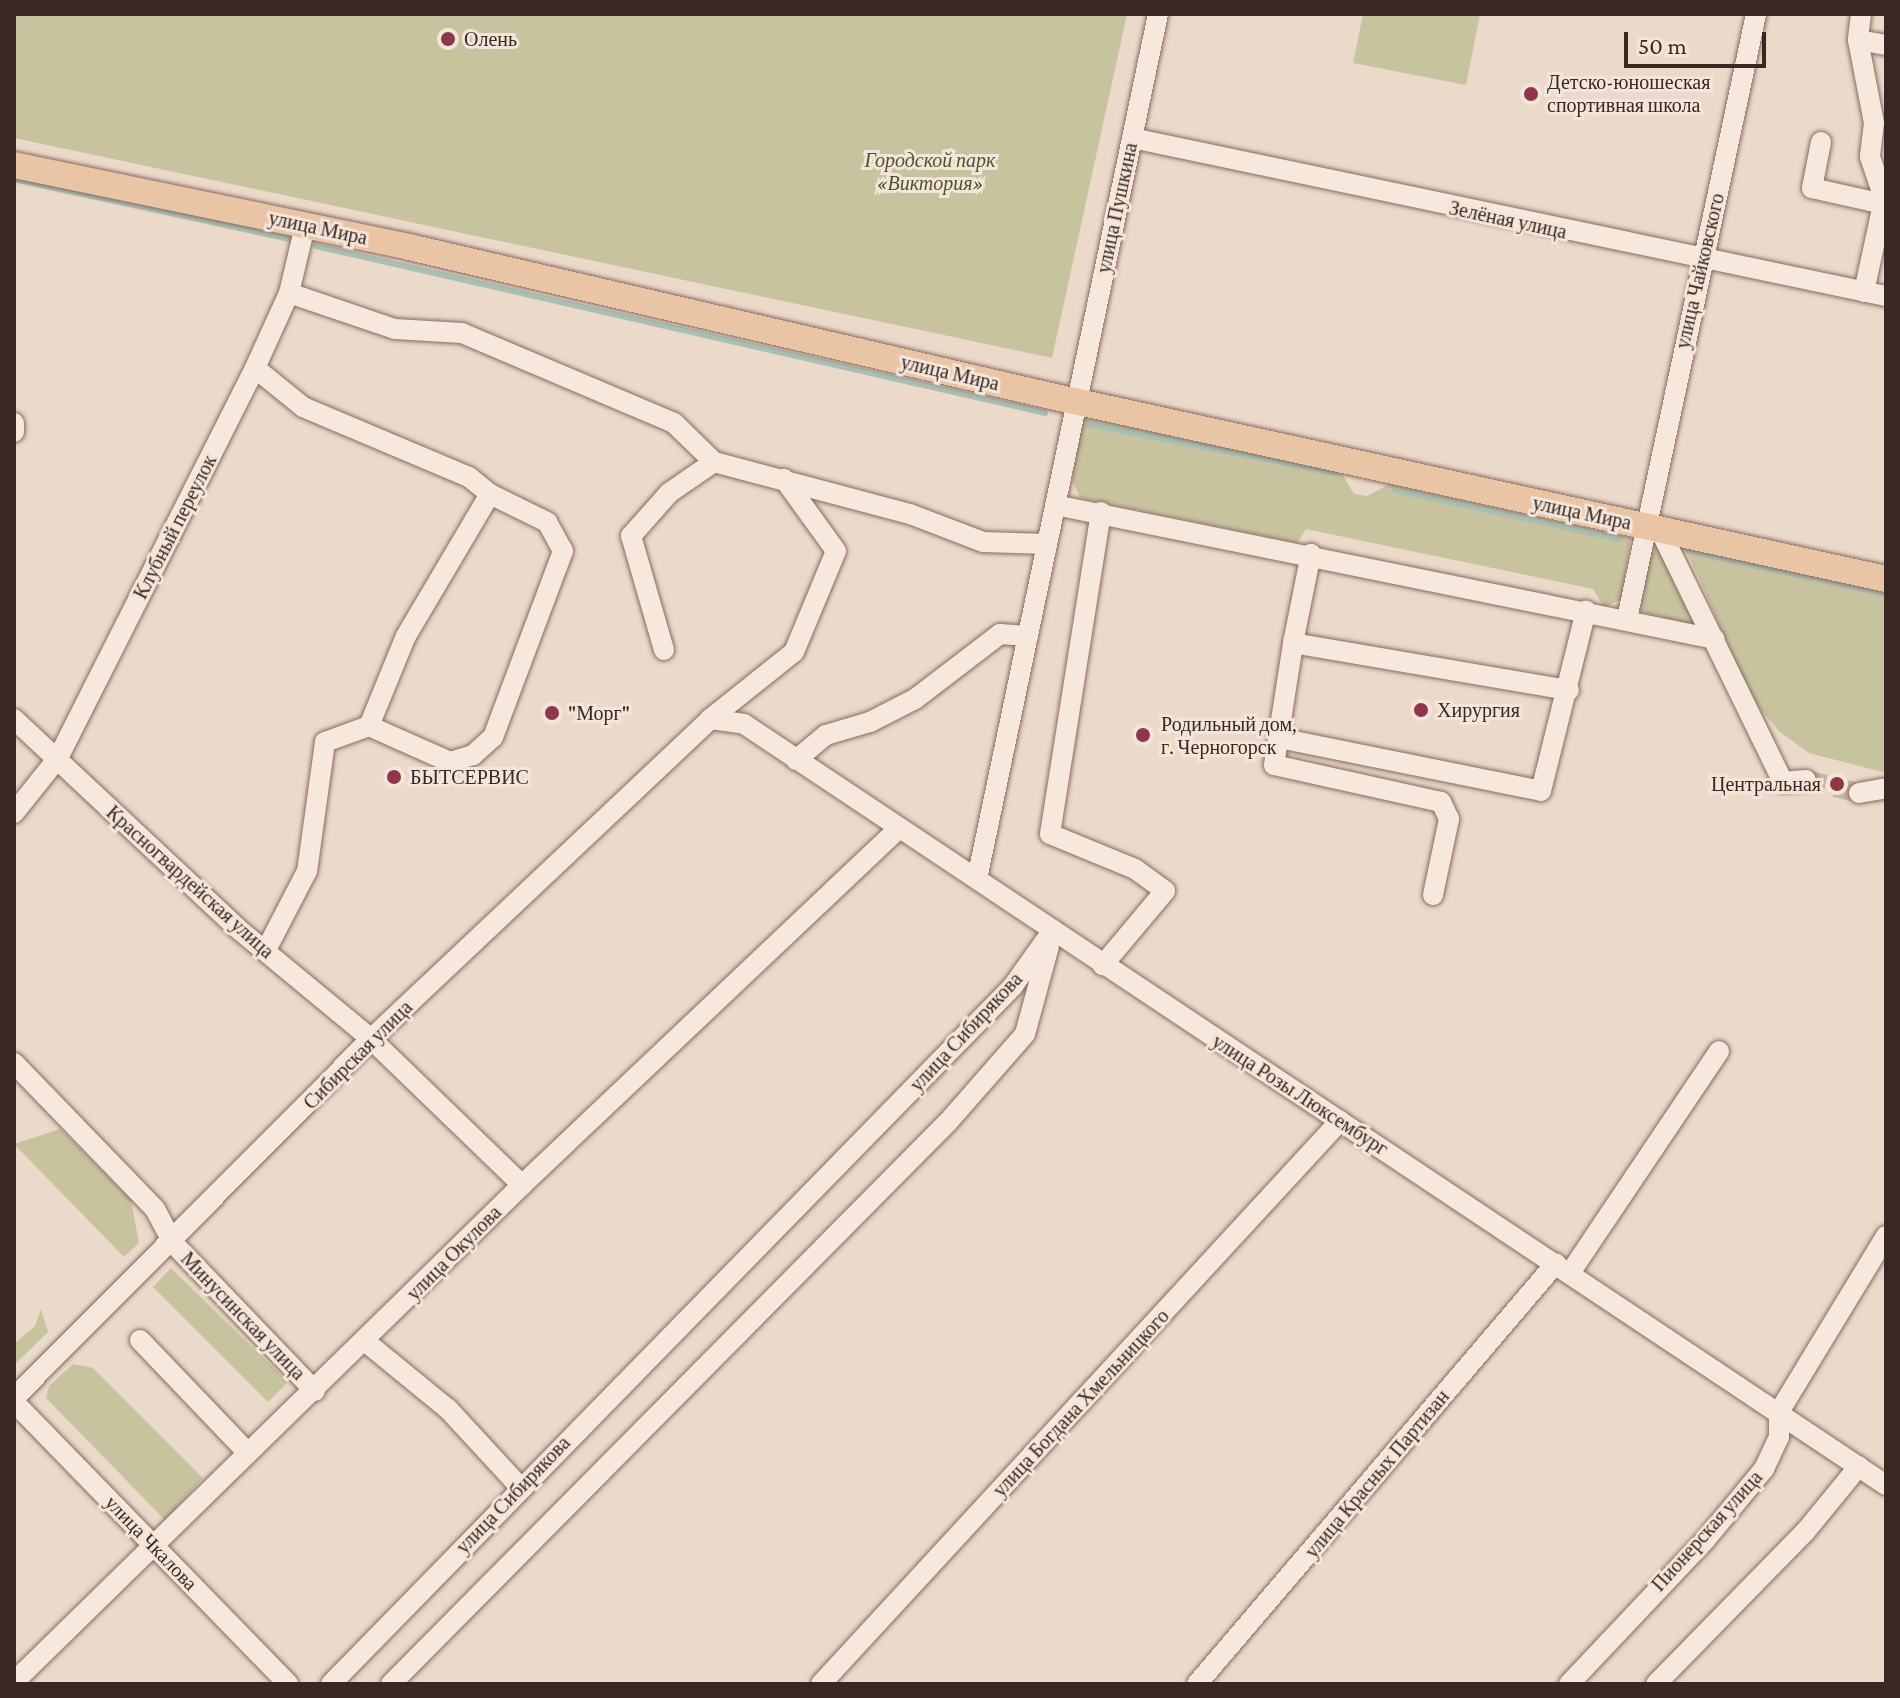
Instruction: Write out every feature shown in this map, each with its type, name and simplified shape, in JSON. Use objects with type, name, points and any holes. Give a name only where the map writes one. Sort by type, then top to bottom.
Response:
[{"type":"main road","name":"улица Мира","points":[[14,165],[305,226],[1076,402],[1886,579]]},
{"type":"street","name":"улица Пушкина","points":[[977,879],[1158,14]]},
{"type":"street","name":"улица Чайковского","points":[[1627,619],[1652,529],[1703,260],[1756,14]]},
{"type":"street","points":[[1861,14],[1858,40],[1874,123],[1870,157],[1884,204],[1864,292]]},
{"type":"street","points":[[1858,40],[1886,45]]},
{"type":"street","name":"Зелёная улица","points":[[1132,138],[1886,296]]},
{"type":"street","points":[[1821,142],[1812,188],[1884,204]]},
{"type":"street","name":"Клубный переулок","points":[[14,813],[58,758],[255,368],[289,293],[305,226]]},
{"type":"street","points":[[289,293],[395,329],[462,333],[674,423],[714,462],[910,514],[983,542],[1047,544]]},
{"type":"street","points":[[255,368],[303,407],[469,477],[490,494],[547,522],[563,551],[493,737],[473,755],[450,762],[369,726],[325,742],[307,871],[266,950]]},
{"type":"street","points":[[14,423],[14,432]]},
{"type":"street","points":[[664,650],[631,536],[669,493],[714,462]]},
{"type":"street","name":"Сибирская улица","points":[[14,1400],[173,1243],[371,1039],[710,719],[794,652],[836,551],[784,479]]},
{"type":"street","points":[[369,726],[406,636],[490,494]]},
{"type":"street","points":[[1055,505],[1311,554],[1715,639]]},
{"type":"street","points":[[1101,512],[1050,834],[1135,869],[1165,891],[1103,965]]},
{"type":"street","points":[[1652,529],[1715,639],[1783,782],[1806,780]]},
{"type":"street","points":[[1311,554],[1274,765],[1441,802],[1449,819],[1433,895]]},
{"type":"street","points":[[1279,738],[1541,791],[1569,690],[1586,611]]},
{"type":"street","points":[[796,760],[826,735],[870,722],[915,699],[1000,634],[1028,636]]},
{"type":"street","points":[[1293,643],[1569,690]]},
{"type":"street","name":"Красногвардейская улица","points":[[14,719],[266,950],[371,1039],[522,1185]]},
{"type":"street","name":"улица Розы Люксембург","points":[[710,719],[744,724],[1886,1485]]},
{"type":"street","points":[[1859,793],[1886,788]]},
{"type":"street","name":"улица Окулова","points":[[14,1682],[156,1548],[248,1453],[366,1342],[522,1185],[898,829]]},
{"type":"street","name":"улица Сибирякова","points":[[331,1684],[520,1487],[991,1009],[1053,930]]},
{"type":"street","name":"улица Сибирякова","points":[[391,1684],[948,1122],[1025,1034],[1053,930]]},
{"type":"street","name":"улица Красных Партизан","points":[[1197,1684],[1563,1268],[1719,1051]]},
{"type":"street","name":"Минусинская улица","points":[[14,1063],[155,1209],[173,1243],[315,1391]]},
{"type":"street","name":"улица Богдана Хмельницкого","points":[[821,1684],[1340,1121]]},
{"type":"street","name":"Пионерская улица","points":[[1569,1684],[1706,1539],[1764,1469],[1779,1437],[1779,1412],[1886,1236]]},
{"type":"street","points":[[140,1340],[248,1453]]},
{"type":"street","points":[[366,1342],[448,1409],[520,1487]]},
{"type":"street","name":"улица Чкалова","points":[[14,1400],[288,1684]]},
{"type":"street","points":[[1656,1684],[1805,1532],[1859,1466]]},
{"type":"green space","name":"Городской парк «Виктория»","points":[[14,14],[1127,14],[1052,358],[14,138]]},
{"type":"green space","points":[[1363,14],[1480,14],[1466,85],[1353,63]]},
{"type":"green space","points":[[1084,417],[1341,472],[1354,494],[1367,496],[1390,484],[1631,538],[1621,600],[1604,607],[1593,589],[1306,529],[1297,543],[1080,498],[1072,480]]},
{"type":"green space","points":[[1657,547],[1700,626],[1640,612],[1650,555]]},
{"type":"green space","points":[[1686,549],[1886,592],[1886,773],[1809,753],[1780,732],[1759,708]]},
{"type":"green space","points":[[60,1129],[131,1200],[139,1243],[124,1257],[14,1144]]},
{"type":"green space","points":[[171,1268],[288,1382],[268,1402],[153,1287]]},
{"type":"green space","points":[[41,1309],[48,1332],[14,1365],[14,1344],[35,1326]]},
{"type":"green space","points":[[73,1364],[93,1368],[203,1478],[165,1520],[46,1398],[49,1386]]},
{"type":"waterway","points":[[14,179],[289,239]]},
{"type":"waterway","points":[[316,246],[1045,413]]},
{"type":"waterway","points":[[1088,424],[1335,473]]},
{"type":"waterway","points":[[1395,490],[1619,539]]},
{"type":"waterway","points":[[1689,551],[1886,594]]},
{"type":"tunnel","points":[[1806,780],[1859,793]]},
{"type":"place","name":"Олень","points":[[448,39]]},
{"type":"place","name":"Детско-юношеская спортивная школа","points":[[1531,94]]},
{"type":"place","name":"Хирургия","points":[[1421,710]]},
{"type":"place","name":"\"Морг\"","points":[[552,713]]},
{"type":"place","name":"Родильный дом, г. Черногорск","points":[[1143,735]]},
{"type":"place","name":"БЫТСЕРВИС","points":[[394,777]]},
{"type":"place","name":"Центральная","points":[[1837,784]]}]
